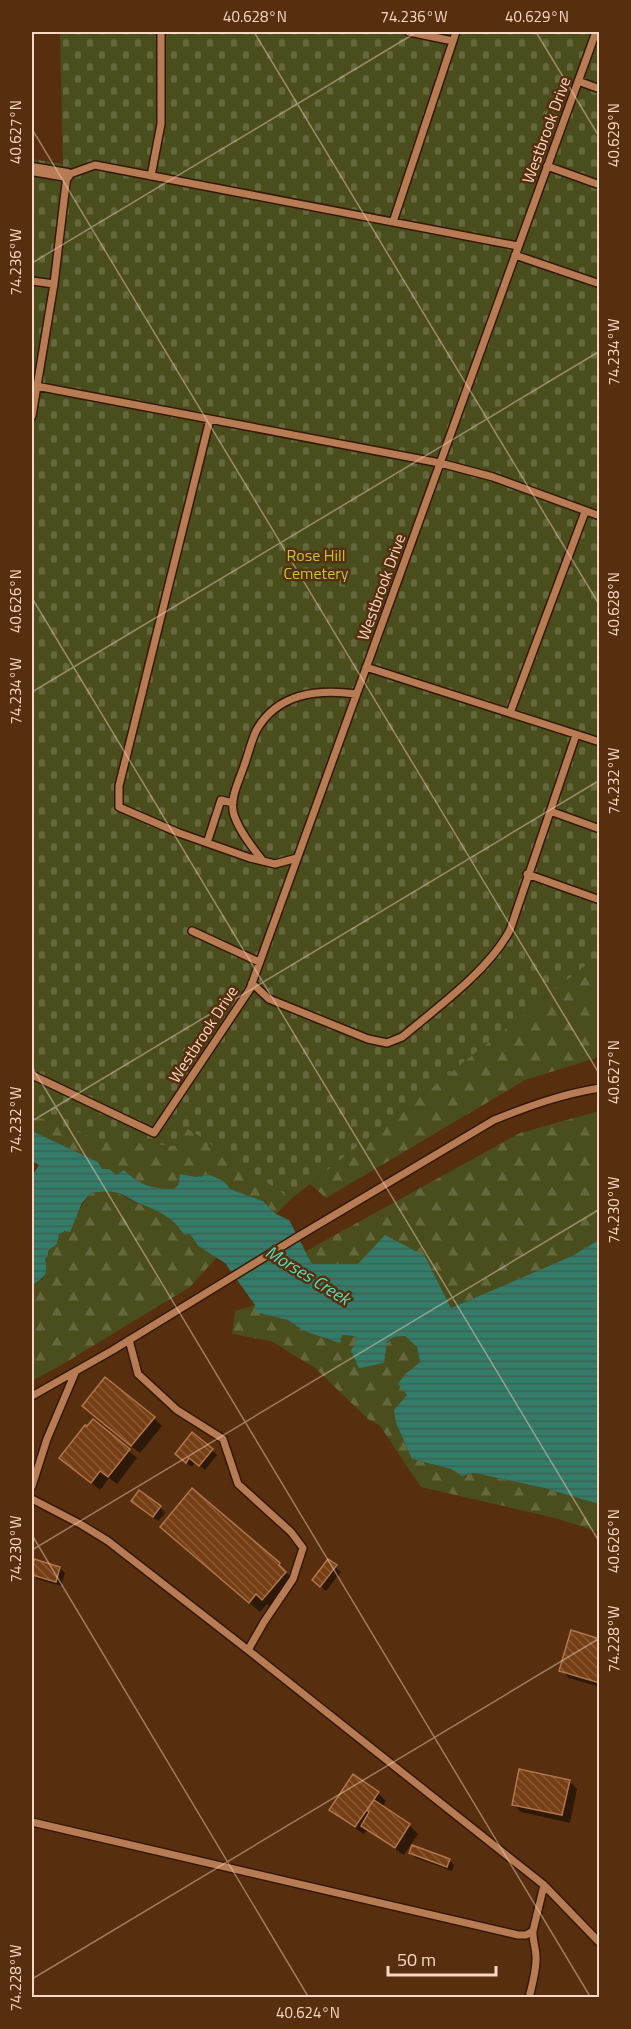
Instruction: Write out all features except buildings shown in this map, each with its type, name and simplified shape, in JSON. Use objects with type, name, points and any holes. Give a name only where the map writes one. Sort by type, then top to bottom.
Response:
[{"type":"street","points":[[32,169],[67,175]]},
{"type":"lane","points":[[151,176],[161,124],[161,32]]},
{"type":"lane","points":[[409,32],[453,41]]},
{"type":"lane","points":[[393,222],[456,32]]},
{"type":"lane","name":"Westbrook Drive","points":[[32,1075],[154,1132],[250,989],[596,32]]},
{"type":"lane","points":[[578,81],[600,88]]},
{"type":"lane","points":[[32,416],[54,284],[67,175],[94,165],[518,246]]},
{"type":"lane","points":[[547,166],[600,185]]},
{"type":"lane","points":[[515,255],[600,284]]},
{"type":"lane","points":[[32,281],[54,284]]},
{"type":"lane","points":[[36,386],[440,463],[493,477],[600,516]]},
{"type":"lane","points":[[210,419],[119,786],[119,807],[207,843],[263,861],[275,864],[297,858]]},
{"type":"lane","points":[[510,713],[585,512]]},
{"type":"lane","points":[[366,667],[600,742]]},
{"type":"lane","points":[[263,861],[246,840],[233,813],[234,794],[255,733],[267,716],[287,700],[314,693],[356,694]]},
{"type":"lane","points":[[252,983],[269,999],[368,1039],[387,1043],[395,1041],[410,1030],[489,961],[510,930],[527,874],[576,735]]},
{"type":"lane","points":[[207,843],[221,800],[233,803]]},
{"type":"lane","points":[[550,811],[600,829]]},
{"type":"lane","points":[[527,874],[600,900]]},
{"type":"lane","points":[[192,931],[259,962]]},
{"type":"lane","points":[[32,1396],[75,1373],[494,1120],[561,1096],[600,1088]]},
{"type":"lane","points":[[129,1340],[138,1374],[177,1410],[223,1439],[238,1484],[291,1532],[303,1548],[293,1579],[248,1650]]},
{"type":"lane","points":[[32,1486],[47,1439],[75,1373]]},
{"type":"lane","points":[[32,1498],[108,1541],[248,1650],[544,1885],[600,1943]]},
{"type":"lane","points":[[32,1822],[518,1935],[525,1935],[533,1931]]},
{"type":"lane","points":[[529,1998],[537,1962],[532,1938],[544,1885]]},
{"type":"green space","name":"Rose Hill Cemetery","points":[[60,32],[599,32],[599,969],[586,965],[291,1199],[187,1128],[176,1146],[97,1139],[32,1115],[32,159],[63,164]]},
{"type":"green space","points":[[586,965],[599,969],[599,1057],[525,1080],[326,1198],[310,1184]]},
{"type":"green space","points":[[599,1111],[599,1240],[572,1256],[451,1308],[425,1256],[358,1264],[312,1264],[306,1251],[520,1133]]},
{"type":"green space","points":[[32,1115],[36,1118],[187,1128],[291,1199],[276,1214],[263,1201],[230,1189],[224,1181],[210,1175],[196,1177],[180,1174],[178,1185],[174,1189],[147,1185],[124,1170],[116,1175],[102,1169],[98,1162],[32,1131]]},
{"type":"green space","points":[[104,1191],[119,1194],[164,1215],[174,1222],[184,1235],[190,1234],[197,1246],[217,1257],[190,1287],[32,1381],[33,1285],[43,1279],[47,1269],[45,1258],[48,1251],[57,1244],[59,1234],[73,1220],[91,1193]]},
{"type":"green space","points":[[255,1305],[277,1317],[288,1320],[304,1331],[339,1342],[342,1335],[354,1336],[356,1341],[387,1343],[394,1337],[405,1336],[417,1347],[420,1362],[406,1372],[407,1395],[396,1423],[412,1459],[451,1469],[462,1476],[474,1473],[544,1488],[599,1504],[599,1532],[555,1518],[421,1487],[380,1426],[368,1419],[315,1368],[271,1341],[232,1334],[235,1311]]},
{"type":"water","name":"Morses Creek","points":[[32,1131],[98,1162],[102,1169],[109,1169],[116,1175],[124,1170],[141,1183],[153,1187],[174,1189],[178,1185],[180,1174],[196,1177],[210,1175],[224,1181],[230,1189],[263,1201],[276,1214],[289,1220],[312,1264],[358,1264],[385,1235],[425,1256],[451,1308],[572,1256],[599,1240],[599,1504],[544,1488],[474,1473],[462,1476],[451,1469],[412,1459],[396,1423],[394,1410],[407,1395],[398,1384],[406,1373],[420,1362],[417,1347],[405,1336],[394,1337],[387,1342],[384,1363],[359,1368],[351,1351],[356,1341],[354,1336],[342,1335],[340,1343],[304,1331],[288,1320],[255,1312],[255,1305],[225,1263],[198,1246],[190,1234],[184,1235],[165,1215],[119,1193],[91,1193],[82,1203],[70,1232],[65,1231],[59,1234],[57,1244],[48,1251],[45,1259],[46,1272],[33,1285],[32,1294],[32,1176],[39,1165],[32,1161]]}]
